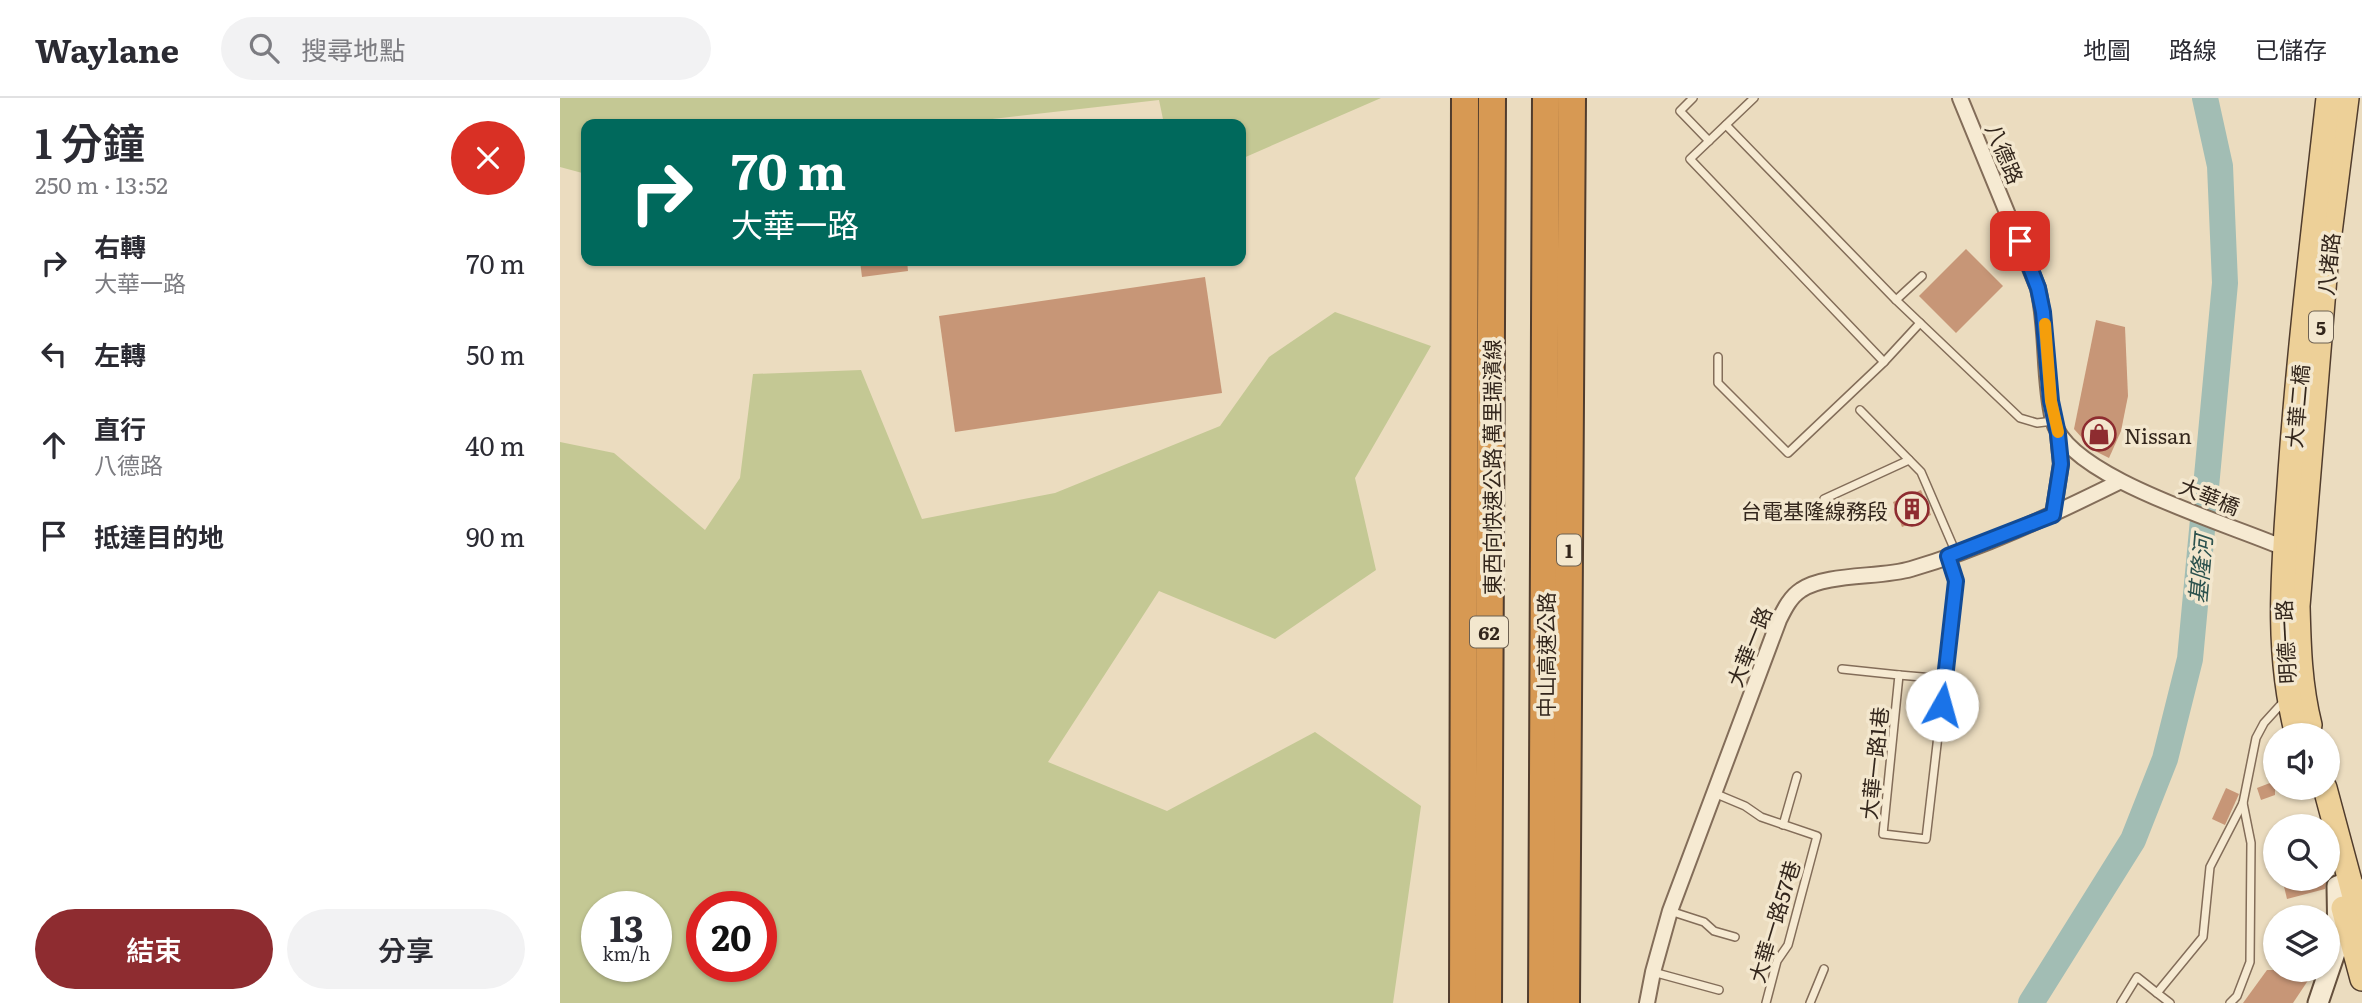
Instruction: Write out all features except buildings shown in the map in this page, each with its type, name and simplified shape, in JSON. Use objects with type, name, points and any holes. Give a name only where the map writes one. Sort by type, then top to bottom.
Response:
[{"type":"highway","name":"東西向快速公路 萬里瑞濱線","points":[[1463,1003],[1465,98]]},
{"type":"highway","name":"東西向快速公路 萬里瑞濱線","points":[[1488,1003],[1492,98]]},
{"type":"highway","name":"中山高速公路","points":[[1566,1003],[1572,98]]},
{"type":"highway","name":"中山高速公路","points":[[1542,1003],[1546,104]]},
{"type":"main road","name":"大華二橋","points":[[2293,552],[2297,381],[2328,98]]},
{"type":"main road","name":"八堵路","points":[[2293,552],[2347,98]]},
{"type":"main road","name":"明德一路","points":[[2293,552],[2281,601],[2287,698],[2294,723]]},
{"type":"main road","name":"明德一路","points":[[2293,552],[2299,653],[2309,723]]},
{"type":"main road","points":[[2328,800],[2362,926]]},
{"type":"main road","points":[[2340,871],[2350,887],[2362,979]]},
{"type":"street","name":"八德路","points":[[1960,98],[2038,288],[2061,464],[2053,515]]},
{"type":"street","points":[[2056,427],[2090,463],[2119,482]]},
{"type":"street","name":"大華橋","points":[[2119,482],[2293,552]]},
{"type":"street","name":"大華一路","points":[[1647,1003],[1670,911],[1787,604],[1800,590],[1834,580],[1896,573],[1952,555],[2053,515],[2119,482]]},
{"type":"street","points":[[2318,1003],[2338,944],[2350,887]]},
{"type":"lane","points":[[1693,98],[1680,111],[1709,141]]},
{"type":"lane","points":[[1754,98],[1690,159],[1884,362]]},
{"type":"lane","points":[[1726,125],[1896,300],[2020,418],[2056,427]]},
{"type":"lane","points":[[1896,300],[1922,276]]},
{"type":"lane","points":[[1718,357],[1717,383],[1788,453],[1884,362],[1920,323]]},
{"type":"lane","name":"大華一路1巷","points":[[1860,411],[1920,472],[1952,555],[1956,581],[1926,839],[1883,834],[1899,675]]},
{"type":"lane","points":[[1824,499],[1909,460]]},
{"type":"lane","points":[[1842,668],[1945,679]]},
{"type":"lane","points":[[2157,993],[2203,937],[2210,867],[2243,803],[2256,738],[2264,723],[2287,698]]},
{"type":"lane","points":[[1783,825],[1797,776]]},
{"type":"lane","name":"大華一路57巷","points":[[1713,793],[1745,806],[1760,817],[1817,836],[1788,945],[1777,961],[1766,1003]]},
{"type":"lane","points":[[2231,1003],[2237,996],[2250,962],[2251,843],[2243,803]]},
{"type":"lane","points":[[1670,911],[1704,922],[1714,931],[1735,937]]},
{"type":"lane","points":[[1810,1003],[1824,969]]},
{"type":"lane","points":[[1653,972],[1719,990]]},
{"type":"lane","points":[[2121,1003],[2137,978],[2169,1003]]},
{"type":"green space","points":[[560,98],[1381,98],[1246,157],[1246,119],[1163,119],[1159,100],[993,119],[581,119],[581,173],[560,167]]},
{"type":"green space","points":[[1335,312],[1431,346],[1355,478],[1376,570],[1275,639],[1159,591],[1048,762],[1167,811],[1315,732],[1421,806],[1393,1003],[560,1003],[560,442],[614,453],[705,530],[740,478],[753,374],[861,370],[922,519],[1055,493],[1220,426],[1269,357]]},
{"type":"waterway","name":"基隆河","points":[[2031,1003],[2133,840],[2165,759],[2190,659],[2225,283],[2220,166],[2205,98]]},
{"type":"slow traffic","points":[[2045,324],[2053,421],[2058,432]]},
{"type":"place","name":"Nissan","points":[[2099,434]]},
{"type":"place","name":"台電基隆線務段","points":[[1912,509]]},
{"type":"route","points":[[1942,705],[1956,581],[1948,556],[2053,515],[2057,496],[2061,464],[2058,434],[2053,421],[2043,312],[2038,288],[2020,241]]}]
